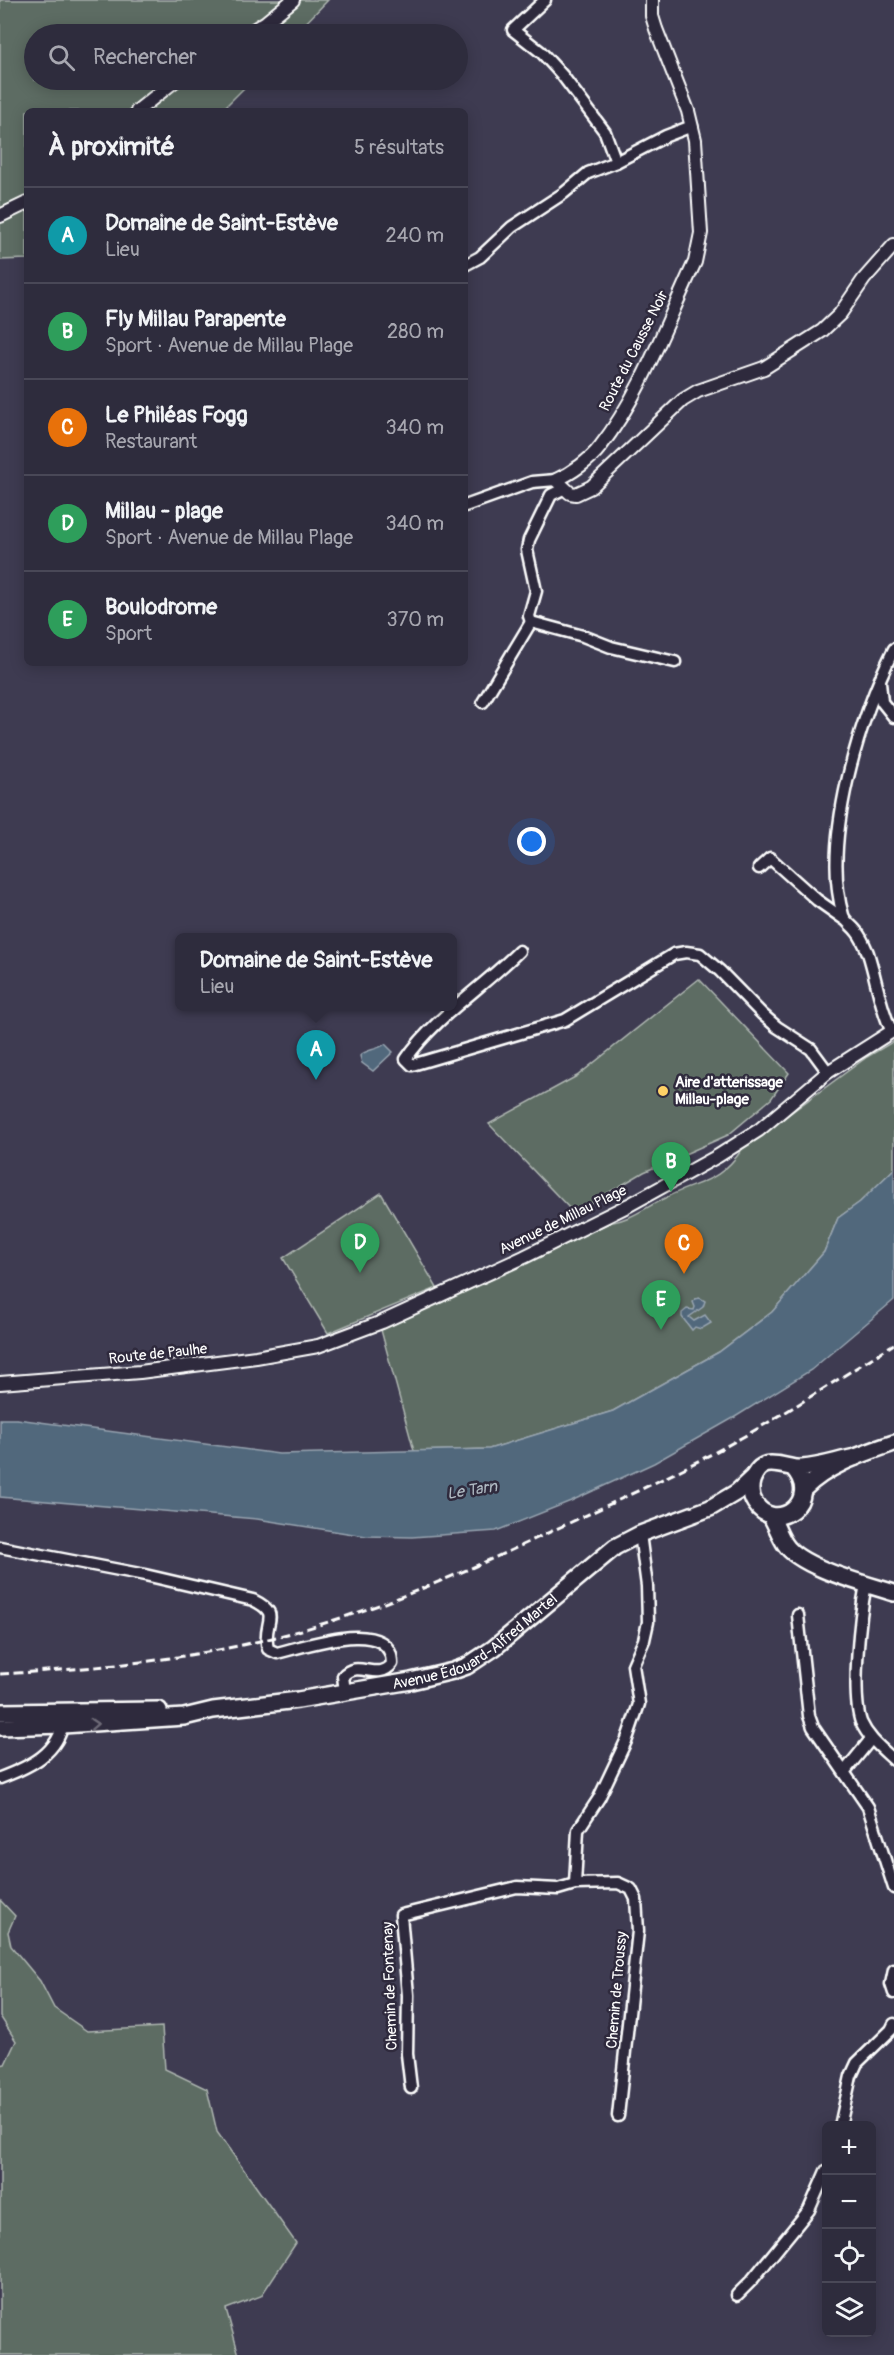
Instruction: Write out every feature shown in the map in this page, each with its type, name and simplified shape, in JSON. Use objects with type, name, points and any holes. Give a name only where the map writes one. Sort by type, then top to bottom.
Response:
[{"type":"main road","points":[[804,1489],[819,1475],[856,1457],[894,1443]]},
{"type":"main road","points":[[856,1457],[811,1467],[793,1468],[784,1464],[772,1463],[762,1468],[754,1476],[751,1492],[785,1544],[814,1566],[894,1593]]},
{"type":"main road","points":[[764,1511],[781,1515],[791,1512],[800,1502],[804,1489],[802,1480],[793,1468]]},
{"type":"main road","name":"Avenue Édouard-Alfred Martel","points":[[63,1725],[213,1710],[345,1692],[434,1677],[467,1666],[508,1637],[615,1548],[640,1534],[710,1508],[737,1492],[754,1476]]},
{"type":"main road","name":"Avenue Édouard-Alfred Martel","points":[[710,1508],[737,1504],[764,1511]]},
{"type":"main road","points":[[791,1512],[789,1532],[800,1555]]},
{"type":"main road","points":[[0,1712],[63,1725]]},
{"type":"main road","points":[[0,1727],[63,1725]]},
{"type":"street","points":[[263,24],[293,0]]},
{"type":"street","points":[[545,0],[513,30],[541,52],[562,75],[605,132],[616,162]]},
{"type":"street","name":"Route du Causse Noir","points":[[561,484],[599,448],[641,379],[695,262],[701,233],[695,140],[652,16],[652,0]]},
{"type":"street","points":[[141,108],[163,90]]},
{"type":"street","points":[[468,263],[480,257],[512,227],[564,193],[588,173],[692,126]]},
{"type":"street","points":[[0,216],[24,204]]},
{"type":"street","points":[[468,505],[532,482],[561,484],[570,493],[576,494],[591,488],[683,400],[698,391],[764,368],[822,331],[840,314],[864,279],[894,245]]},
{"type":"street","points":[[483,702],[531,622],[529,616],[536,591],[527,550],[529,540],[551,495],[561,484]]},
{"type":"street","points":[[531,622],[583,636],[610,647],[675,662]]},
{"type":"street","points":[[844,919],[838,894],[836,864],[839,820],[856,750],[879,678],[894,649]]},
{"type":"street","points":[[879,678],[882,702],[894,717]]},
{"type":"street","points":[[759,868],[770,858],[858,933],[867,951],[881,1010],[893,1031]]},
{"type":"street","points":[[457,1006],[519,951]]},
{"type":"street","points":[[452,1011],[422,1036],[406,1059],[412,1065],[565,1020],[674,954],[686,952],[700,954],[720,970],[777,1027],[811,1049],[828,1072]]},
{"type":"street","name":"Avenue de Millau Plage","points":[[318,1346],[432,1300],[629,1205],[694,1170],[759,1131],[828,1072],[893,1031]]},
{"type":"street","name":"Route de Paulhe","points":[[0,1383],[200,1365],[318,1346]]},
{"type":"street","points":[[575,1884],[578,1830],[599,1798],[627,1739],[639,1704],[633,1665],[644,1640],[648,1622],[647,1586],[640,1534]]},
{"type":"street","points":[[0,1547],[145,1575],[253,1600],[267,1606],[271,1615],[266,1640],[268,1649],[277,1653],[348,1637],[370,1636],[383,1641],[392,1654],[392,1664],[384,1672],[376,1673],[355,1668],[349,1670],[343,1676],[345,1692]]},
{"type":"street","points":[[866,1584],[862,1609],[856,1701],[862,1723],[871,1739],[894,1760]]},
{"type":"street","points":[[798,1616],[811,1722],[868,1807],[894,1888]]},
{"type":"street","points":[[0,1778],[30,1766],[51,1749],[63,1725]]},
{"type":"street","points":[[845,1771],[871,1739]]},
{"type":"street","name":"Chemin de Troussy","points":[[575,1884],[618,1883],[630,1889],[636,1899],[638,1931],[635,1977],[627,2015],[625,2061],[618,2116]]},
{"type":"street","name":"Chemin de Fontenay","points":[[411,2088],[407,2054],[408,1995],[401,1915],[517,1887],[558,1889],[575,1884]]},
{"type":"street","points":[[894,1970],[891,1984],[894,1994]]},
{"type":"street","points":[[841,2121],[856,2063],[891,2030],[894,2024]]},
{"type":"street","points":[[736,2295],[752,2280],[809,2210],[824,2175]]},
{"type":"green space","points":[[0,0],[328,0],[305,24],[24,24],[24,90],[242,90],[224,108],[24,108],[24,259],[0,260]]},
{"type":"green space","name":"Aire d'atterissage Millau-plage","points":[[699,979],[789,1073],[771,1099],[728,1135],[644,1172],[574,1213],[489,1124],[577,1076]]},
{"type":"green space","points":[[894,1041],[894,1169],[860,1202],[838,1218],[824,1252],[772,1312],[719,1352],[613,1411],[489,1449],[414,1451],[381,1330],[609,1223],[632,1216],[677,1192],[716,1175],[734,1160],[743,1148],[867,1057]]},
{"type":"green space","points":[[381,1193],[437,1288],[328,1333],[283,1258]]},
{"type":"green space","points":[[0,1900],[15,1916],[8,1932],[11,1946],[40,1981],[54,2008],[87,2031],[162,2027],[165,2069],[207,2089],[217,2132],[296,2243],[261,2296],[226,2309],[239,2355],[0,2355],[0,2065],[5,2064],[16,2041],[0,2016]]},
{"type":"water","points":[[385,1044],[393,1052],[373,1071],[362,1063],[360,1056],[362,1054]]},
{"type":"water","name":"Le Tarn","points":[[894,1169],[894,1300],[811,1370],[735,1417],[654,1463],[571,1501],[496,1531],[412,1537],[366,1536],[257,1519],[0,1497],[0,1419],[17,1419],[279,1454],[489,1449],[613,1411],[719,1352],[772,1312],[824,1252],[838,1218],[860,1202]]},
{"type":"water","points":[[700,1298],[705,1301],[703,1307],[689,1317],[694,1321],[705,1315],[711,1323],[701,1329],[695,1327],[692,1330],[682,1317],[682,1313],[687,1309],[694,1310],[693,1302]]},
{"type":"railway","points":[[0,1674],[67,1670],[166,1659],[264,1640],[376,1606],[483,1563],[695,1463],[780,1416],[894,1344]]},
{"type":"place","name":"Domaine de Saint-Estève","points":[[316,1080]]},
{"type":"place","name":"Aire d'atterissage Millau-plage","points":[[663,1091]]},
{"type":"place","name":"Fly Millau Parapente","points":[[671,1192]]},
{"type":"place","name":"Millau - plage","points":[[360,1273]]},
{"type":"place","name":"Le Philéas Fogg","points":[[684,1274]]},
{"type":"place","name":"Boulodrome","points":[[661,1330]]}]
